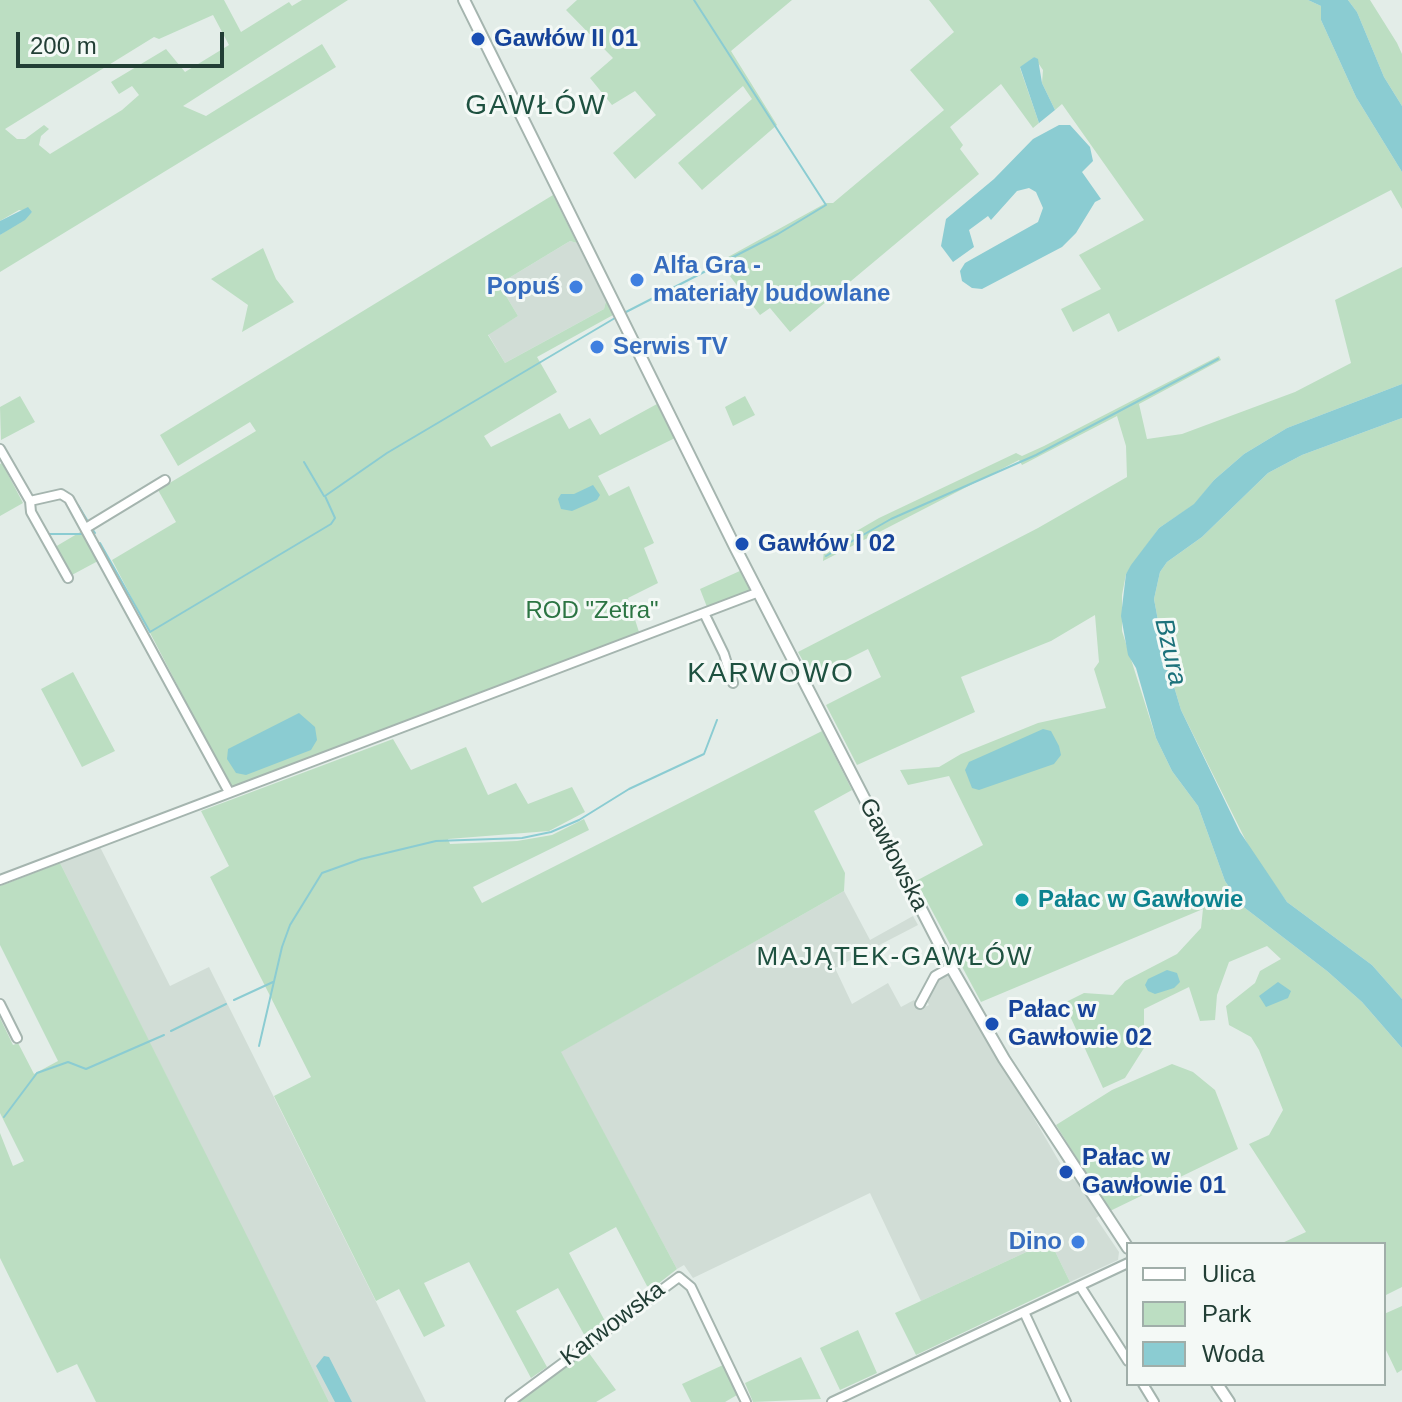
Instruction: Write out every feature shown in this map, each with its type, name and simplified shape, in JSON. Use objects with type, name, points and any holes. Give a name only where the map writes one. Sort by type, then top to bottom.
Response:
[{"type":"street","name":"Gawłowska","points":[[464,0],[727,531],[951,967],[1004,1059],[1126,1245]]},
{"type":"street","points":[[0,449],[68,578]]},
{"type":"street","points":[[86,528],[165,480]]},
{"type":"street","points":[[30,501],[65,496],[86,528],[229,792]]},
{"type":"street","points":[[0,880],[759,592]]},
{"type":"street","points":[[704,613],[728,663],[733,683]]},
{"type":"street","points":[[920,1004],[935,976],[951,967]]},
{"type":"street","points":[[0,1004],[17,1038]]},
{"type":"street","points":[[832,1402],[1126,1264]]},
{"type":"street","name":"Karwowska","points":[[510,1402],[679,1277],[691,1287],[746,1402]]},
{"type":"street","points":[[1080,1286],[1126,1358]]},
{"type":"street","points":[[1024,1312],[1064,1401]]},
{"type":"shaded area","points":[[570,241],[577,243],[606,301],[604,309],[505,363],[488,334],[518,316],[499,284]]},
{"type":"shaded area","points":[[100,847],[170,986],[209,967],[426,1402],[329,1402],[60,863]]},
{"type":"shaded area","points":[[844,891],[870,940],[913,916],[918,925],[835,968],[852,1004],[888,983],[901,1007],[914,1000],[921,1009],[929,1005],[927,1001],[938,983],[937,979],[945,974],[953,979],[1067,1175],[1077,1182],[1100,1215],[1096,1218],[1119,1252],[1118,1260],[1070,1282],[1050,1241],[921,1301],[870,1193],[693,1278],[684,1265],[677,1269],[560,1052]]},
{"type":"green space","points":[[0,0],[224,0],[241,32],[289,2],[292,6],[302,0],[348,0],[183,106],[206,116],[322,44],[336,67],[0,272],[0,235],[32,212],[19,210],[0,221]],"holes":[[[213,15],[229,45],[185,72],[166,49],[111,82],[119,94],[132,86],[139,95],[122,110],[50,154],[39,145],[41,136],[49,129],[44,125],[25,139],[17,139],[5,129],[154,37],[159,39]]]},
{"type":"green space","points":[[577,0],[792,0],[731,51],[777,125],[702,190],[678,163],[752,99],[743,86],[635,179],[613,153],[656,115],[635,91],[612,105],[590,78],[613,58],[566,10]]},
{"type":"green space","points":[[929,0],[1308,0],[1321,6],[1321,20],[1356,97],[1402,172],[1402,209],[1391,190],[1118,332],[1109,313],[1073,332],[1061,309],[1101,289],[1079,255],[1144,220],[1062,104],[1055,110],[1042,83],[1043,70],[1034,57],[1020,68],[1039,123],[1033,128],[1001,84],[950,127],[963,145],[960,149],[979,174],[790,332],[770,308],[760,315],[719,262],[826,203],[833,203],[944,110],[910,70],[954,32]]},
{"type":"green space","points":[[1348,0],[1370,0],[1397,43],[1402,54],[1402,106],[1384,77],[1357,12]]},
{"type":"green space","name":"ROD \"Zetra\"","points":[[553,195],[577,243],[570,241],[499,284],[518,316],[488,335],[505,363],[604,309],[606,301],[613,315],[537,357],[557,392],[484,436],[491,447],[560,413],[569,429],[590,418],[600,435],[657,404],[675,438],[598,476],[609,496],[629,486],[654,543],[644,548],[658,583],[628,598],[639,632],[231,788],[112,560],[176,522],[158,490],[256,431],[250,422],[178,466],[160,435]]},
{"type":"green space","points":[[263,248],[276,279],[294,302],[242,332],[248,305],[211,279]]},
{"type":"green space","points":[[1402,267],[1402,384],[1287,428],[1244,454],[1214,480],[1195,504],[1159,528],[1126,574],[1122,595],[1122,631],[1156,738],[1172,771],[1198,806],[1225,881],[1241,905],[1362,1002],[1402,1048],[1402,1287],[1386,1295],[1386,1242],[1284,1242],[1306,1232],[1249,1144],[1269,1135],[1283,1110],[1259,1050],[1251,1037],[1229,1025],[1226,1006],[1255,983],[1260,971],[1281,959],[1267,946],[1229,962],[1217,995],[1215,1020],[1200,1021],[1189,987],[1144,1009],[1144,1048],[1125,1078],[1103,1088],[1064,1003],[1084,993],[1113,995],[1125,981],[1177,954],[1201,928],[1203,909],[981,1002],[916,881],[983,845],[949,776],[908,785],[900,770],[939,767],[961,754],[1038,723],[1106,708],[1094,669],[1099,662],[1095,615],[1051,641],[961,677],[975,712],[857,765],[826,705],[881,677],[868,649],[812,677],[798,652],[1038,528],[1127,477],[1126,446],[1117,416],[1022,465],[1019,460],[823,561],[824,550],[879,518],[1016,453],[1022,456],[1044,446],[1219,356],[1221,360],[1139,404],[1147,439],[1182,434],[1295,392],[1351,363],[1335,300]]},
{"type":"green space","points":[[20,396],[35,422],[1,440],[0,407]]},
{"type":"green space","points":[[745,396],[755,415],[733,426],[725,407]]},
{"type":"green space","points":[[1402,418],[1402,999],[1372,965],[1287,902],[1252,853],[1181,710],[1164,653],[1154,599],[1160,572],[1167,562],[1202,537],[1268,473],[1302,455]]},
{"type":"green space","points":[[0,464],[23,503],[0,516]]},
{"type":"green space","points":[[82,531],[98,561],[70,576],[55,547]]},
{"type":"green space","points":[[742,570],[751,590],[707,607],[700,589]]},
{"type":"green space","points":[[73,672],[115,751],[82,767],[41,689]]},
{"type":"green space","points":[[822,731],[852,790],[814,811],[845,873],[844,891],[561,1052],[677,1269],[654,1287],[647,1286],[616,1227],[569,1253],[606,1323],[586,1338],[558,1288],[516,1311],[547,1367],[531,1378],[469,1262],[424,1283],[445,1326],[424,1337],[399,1289],[376,1301],[274,1096],[311,1077],[210,877],[229,866],[201,811],[393,739],[411,770],[466,747],[488,795],[516,783],[528,804],[572,787],[585,812],[549,831],[448,839],[450,844],[517,841],[552,835],[584,819],[589,830],[473,887],[482,903]]},
{"type":"green space","points":[[60,863],[329,1402],[96,1402],[77,1364],[57,1373],[37,1333],[0,1258],[0,1133],[13,1166],[24,1161],[0,1113],[0,1018],[13,1045],[18,1043],[34,1074],[58,1061],[0,945],[0,886]]},
{"type":"green space","points":[[1172,1064],[1193,1072],[1215,1090],[1238,1149],[1110,1211],[1056,1125],[1112,1090]]},
{"type":"green space","points":[[1050,1241],[1070,1282],[916,1355],[895,1313]]},
{"type":"green space","points":[[1402,1306],[1402,1370],[1397,1373],[1386,1350],[1386,1313]]},
{"type":"green space","points":[[858,1330],[877,1373],[840,1390],[820,1348]]},
{"type":"green space","points":[[586,1349],[616,1390],[596,1402],[516,1402]]},
{"type":"green space","points":[[801,1357],[821,1399],[753,1402],[745,1383]]},
{"type":"green space","points":[[723,1365],[737,1395],[725,1402],[691,1402],[682,1384]]},
{"type":"water","points":[[1308,0],[1348,0],[1357,12],[1384,77],[1402,106],[1402,172],[1356,97],[1321,20],[1321,6]]},
{"type":"water","points":[[1034,57],[1038,59],[1042,83],[1055,110],[1039,123],[1020,67]]},
{"type":"water","points":[[1059,125],[1070,125],[1090,147],[1093,161],[1082,172],[1101,199],[1095,202],[1076,233],[1062,247],[982,289],[972,288],[962,281],[960,271],[965,263],[1038,222],[1043,208],[1036,192],[1029,188],[1017,191],[991,220],[988,216],[969,230],[974,247],[953,262],[941,246],[946,219],[994,179],[1033,139]]},
{"type":"water","points":[[28,207],[32,212],[25,220],[0,235],[0,221]]},
{"type":"water","points":[[1402,384],[1402,418],[1302,455],[1268,473],[1202,537],[1167,562],[1160,572],[1154,599],[1164,653],[1181,710],[1240,832],[1287,902],[1372,965],[1402,999],[1402,1048],[1362,1002],[1241,905],[1225,881],[1198,806],[1172,771],[1156,738],[1136,668],[1128,655],[1121,616],[1126,574],[1159,528],[1194,504],[1214,480],[1244,454],[1287,428]]},
{"type":"water","points":[[593,485],[600,495],[597,500],[572,511],[561,509],[558,499],[561,494],[574,494]]},
{"type":"water","points":[[299,713],[315,727],[317,740],[311,750],[246,775],[236,773],[227,759],[228,749]]},
{"type":"water","points":[[1043,729],[1051,731],[1059,746],[1061,755],[1054,764],[979,790],[972,788],[965,770],[969,762]]},
{"type":"water","points":[[1167,970],[1177,973],[1180,982],[1174,988],[1155,994],[1148,991],[1145,985],[1148,979]]},
{"type":"water","points":[[1278,982],[1291,991],[1288,998],[1266,1007],[1259,996]]},
{"type":"water","points":[[324,1356],[329,1357],[352,1402],[335,1402],[316,1366]]},
{"type":"waterway","points":[[626,312],[778,234],[826,205],[694,0]]},
{"type":"waterway","points":[[100,543],[150,632],[331,524],[335,518],[325,496],[387,453],[615,318]]},
{"type":"waterway","points":[[826,556],[891,519],[1036,455],[1218,359]]},
{"type":"waterway","points":[[304,462],[324,496]]},
{"type":"waterway","points":[[63,490],[74,498]]},
{"type":"waterway","points":[[78,505],[87,520]]},
{"type":"waterway","points":[[49,534],[83,534]]},
{"type":"waterway","points":[[259,1046],[290,925],[322,873],[361,859],[436,841],[522,838],[551,832],[579,820],[629,789],[704,754],[717,720]]},
{"type":"waterway","points":[[234,1000],[273,982]]},
{"type":"waterway","points":[[171,1031],[226,1004]]},
{"type":"waterway","points":[[4,1117],[37,1073],[68,1062],[86,1069],[164,1035]]},
{"type":"place","name":"Gawłów II 01","points":[[478,39]]},
{"type":"place","name":"Alfa Gra - materiały budowlane","points":[[637,280]]},
{"type":"place","name":"Popuś","points":[[576,287]]},
{"type":"place","name":"Serwis TV","points":[[597,347]]},
{"type":"place","name":"Gawłów I 02","points":[[742,544]]},
{"type":"place","name":"Pałac w Gawłowie","points":[[1022,900]]},
{"type":"place","name":"Pałac w Gawłowie 02","points":[[992,1024]]},
{"type":"place","name":"Pałac w Gawłowie 01","points":[[1066,1172]]},
{"type":"place","name":"Dino","points":[[1078,1242]]},
{"type":"district","name":"GAWŁÓW","points":[[536,106]]},
{"type":"district","name":"KARWOWO","points":[[771,674]]},
{"type":"district","name":"MAJĄTEK-GAWŁÓW","points":[[895,958]]},
{"type":"water label","name":"Bzura","points":[[1170,652]]}]
